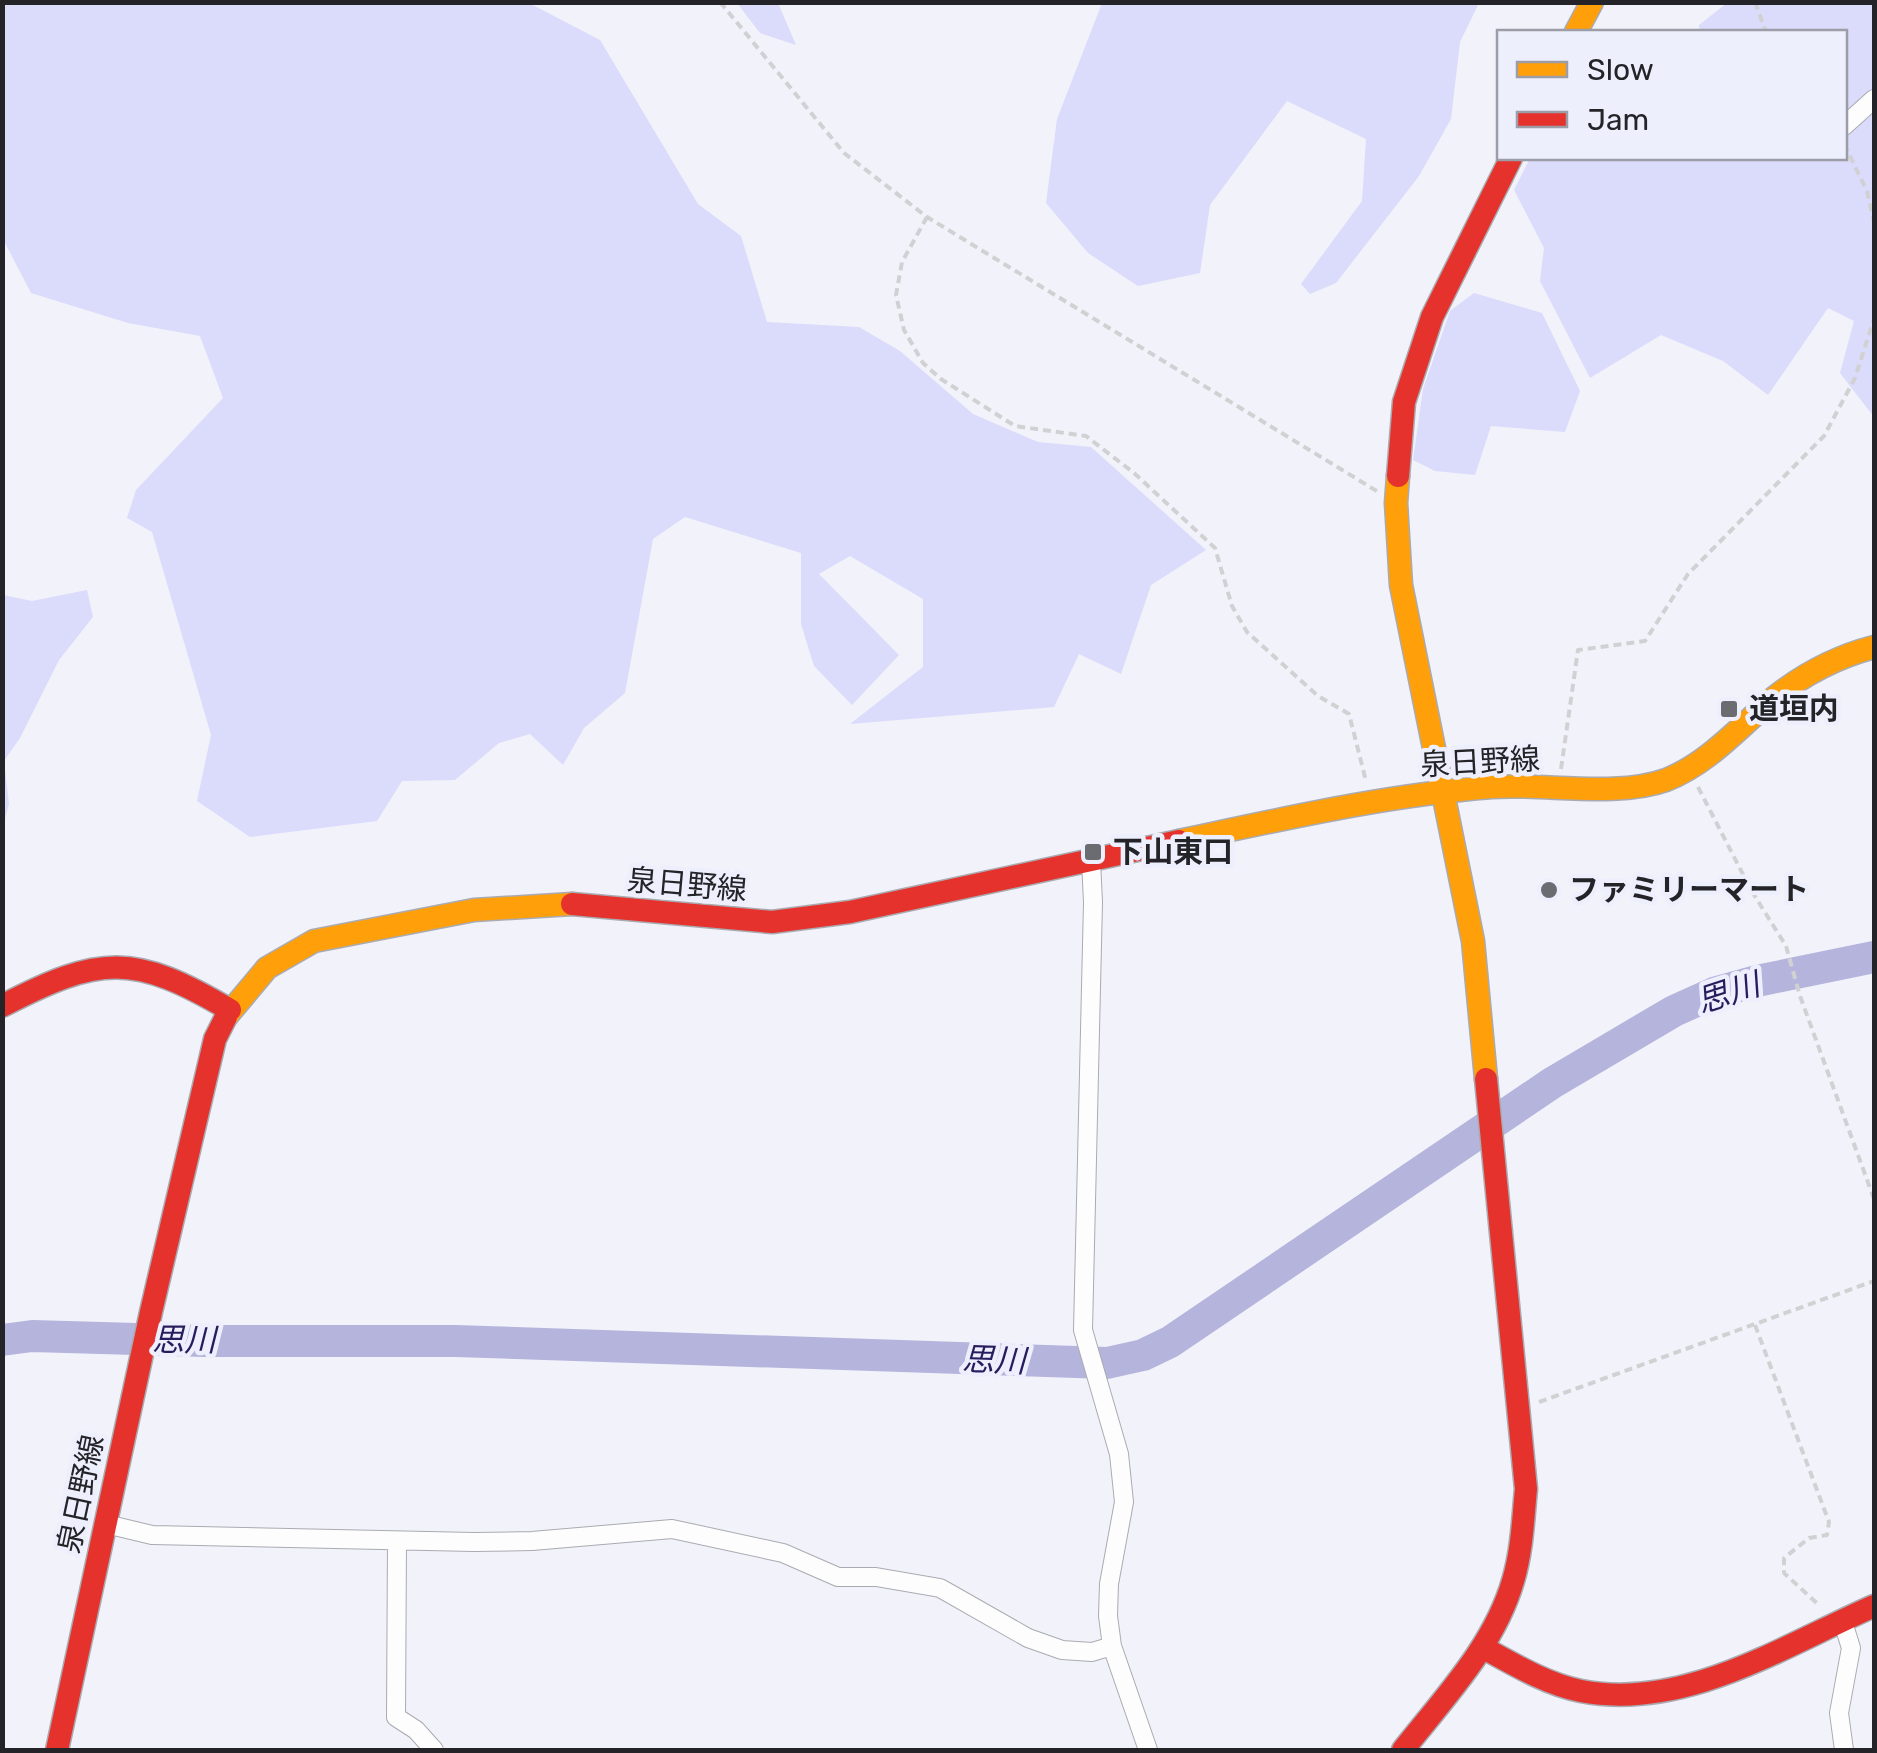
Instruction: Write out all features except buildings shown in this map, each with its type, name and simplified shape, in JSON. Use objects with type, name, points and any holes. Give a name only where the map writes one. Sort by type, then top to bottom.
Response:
[{"type":"main road","points":[[1577,30],[1592,2]]},
{"type":"main road","points":[[1403,1750],[1482,1647],[1508,1595],[1520,1554],[1526,1489],[1473,941],[1402,585],[1396,503],[1404,402],[1432,317],[1511,160]]},
{"type":"main road","name":"泉日野線","points":[[56,1750],[214,1039],[230,1010],[267,968],[314,941],[474,910],[556,902],[772,922],[850,912],[1291,817],[1443,791],[1498,786],[1626,786],[1664,781],[1700,762],[1808,673],[1874,647]]},
{"type":"main road","points":[[2,1006],[43,983],[79,970],[121,964],[152,971],[230,1010]]},
{"type":"main road","points":[[1482,1647],[1535,1676],[1582,1692],[1645,1697],[1700,1682],[1874,1606]]},
{"type":"street","points":[[1847,123],[1874,100]]},
{"type":"street","points":[[1091,861],[1085,1344],[1120,1454],[1124,1502],[1109,1584],[1112,1646],[1148,1750]]},
{"type":"street","points":[[106,1524],[152,1535],[397,1541],[532,1541],[672,1530],[782,1553],[838,1577],[876,1578],[940,1588],[1028,1638],[1062,1650],[1092,1652],[1112,1646]]},
{"type":"street","points":[[397,1541],[396,1717],[416,1730],[434,1750]]},
{"type":"street","points":[[1842,1619],[1851,1648],[1839,1713],[1844,1750]]},
{"type":"path","points":[[720,2],[844,153],[927,217],[1396,503]]},
{"type":"path","points":[[1755,2],[1765,30]]},
{"type":"path","points":[[1847,150],[1867,192],[1874,222]]},
{"type":"path","points":[[927,217],[902,262],[896,295],[904,330],[923,363],[941,379],[1015,426],[1086,436],[1134,472],[1215,548],[1232,606],[1248,632],[1318,696],[1349,714],[1372,803]]},
{"type":"path","points":[[1558,789],[1578,650],[1645,641],[1688,574],[1824,436],[1854,378],[1874,319]]},
{"type":"path","points":[[1688,769],[1751,890],[1786,946],[1800,996],[1874,1199]]},
{"type":"path","points":[[1520,1409],[1874,1281]]},
{"type":"path","points":[[1754,1325],[1829,1522],[1827,1535],[1809,1538],[1784,1558],[1784,1573],[1820,1606],[1842,1619]]},
{"type":"shaded area","points":[[1102,2],[1479,3],[1460,42],[1451,119],[1419,176],[1336,283],[1310,294],[1301,284],[1362,201],[1366,139],[1287,101],[1210,205],[1200,273],[1138,286],[1088,253],[1046,203],[1057,119]]},
{"type":"shaded area","points":[[2,3],[529,3],[600,40],[698,204],[741,236],[767,322],[859,327],[900,351],[973,414],[1038,442],[1091,447],[1206,550],[1151,585],[1121,674],[1079,654],[1054,707],[850,724],[923,667],[923,599],[850,556],[819,574],[899,655],[852,705],[814,666],[801,624],[801,553],[685,517],[653,539],[625,693],[584,728],[563,765],[530,734],[499,743],[455,780],[402,781],[377,821],[250,837],[197,801],[211,735],[152,532],[127,518],[136,490],[223,398],[200,336],[128,323],[31,293],[3,239]]},
{"type":"shaded area","points":[[737,3],[778,3],[796,45],[760,33]]},
{"type":"shaded area","points":[[1727,3],[1874,3],[1874,417],[1840,373],[1854,321],[1828,308],[1768,395],[1723,361],[1661,335],[1590,378],[1540,281],[1544,248],[1514,190],[1529,160],[1847,160],[1847,30],[1700,30],[1699,25]]},
{"type":"shaded area","points":[[1474,293],[1542,313],[1580,391],[1565,432],[1491,426],[1475,475],[1435,471],[1413,460],[1423,389],[1450,311]]},
{"type":"shaded area","points":[[87,590],[93,617],[59,660],[20,738],[4,761],[9,804],[3,826],[3,595],[32,601]]},
{"type":"waterway","name":"思川","points":[[2,1340],[32,1336],[455,1341],[1107,1363],[1143,1355],[1170,1342],[1552,1083],[1674,1011],[1714,993],[1757,981],[1874,957]]},
{"type":"traffic: slow","points":[[1577,30],[1592,2]]},
{"type":"traffic: slow","points":[[1398,476],[1401,585],[1473,941],[1486,1079]]},
{"type":"traffic: slow","points":[[1179,841],[1335,809],[1452,791],[1512,786],[1625,788],[1666,780],[1710,754],[1797,681],[1834,661],[1874,647]]},
{"type":"traffic: slow","points":[[226,1017],[267,968],[314,941],[474,910],[572,904]]},
{"type":"traffic: jam","points":[[1398,476],[1404,402],[1432,317],[1510,160]]},
{"type":"traffic: jam","points":[[572,904],[772,922],[850,912],[1179,841]]},
{"type":"traffic: jam","points":[[2,1006],[65,977],[117,968],[168,978],[230,1010]]},
{"type":"traffic: jam","points":[[57,1750],[151,1312],[215,1039],[226,1017]]},
{"type":"traffic: jam","points":[[1403,1750],[1494,1628],[1513,1581],[1522,1535],[1526,1489],[1486,1079]]},
{"type":"traffic: jam","points":[[1482,1647],[1568,1688],[1619,1695],[1657,1692],[1732,1671],[1874,1606]]},
{"type":"place","name":"道垣内","points":[[1729,709]]},
{"type":"place","name":"下山東口","points":[[1093,852]]},
{"type":"place","name":"ファミリーマート","points":[[1549,890]]}]
